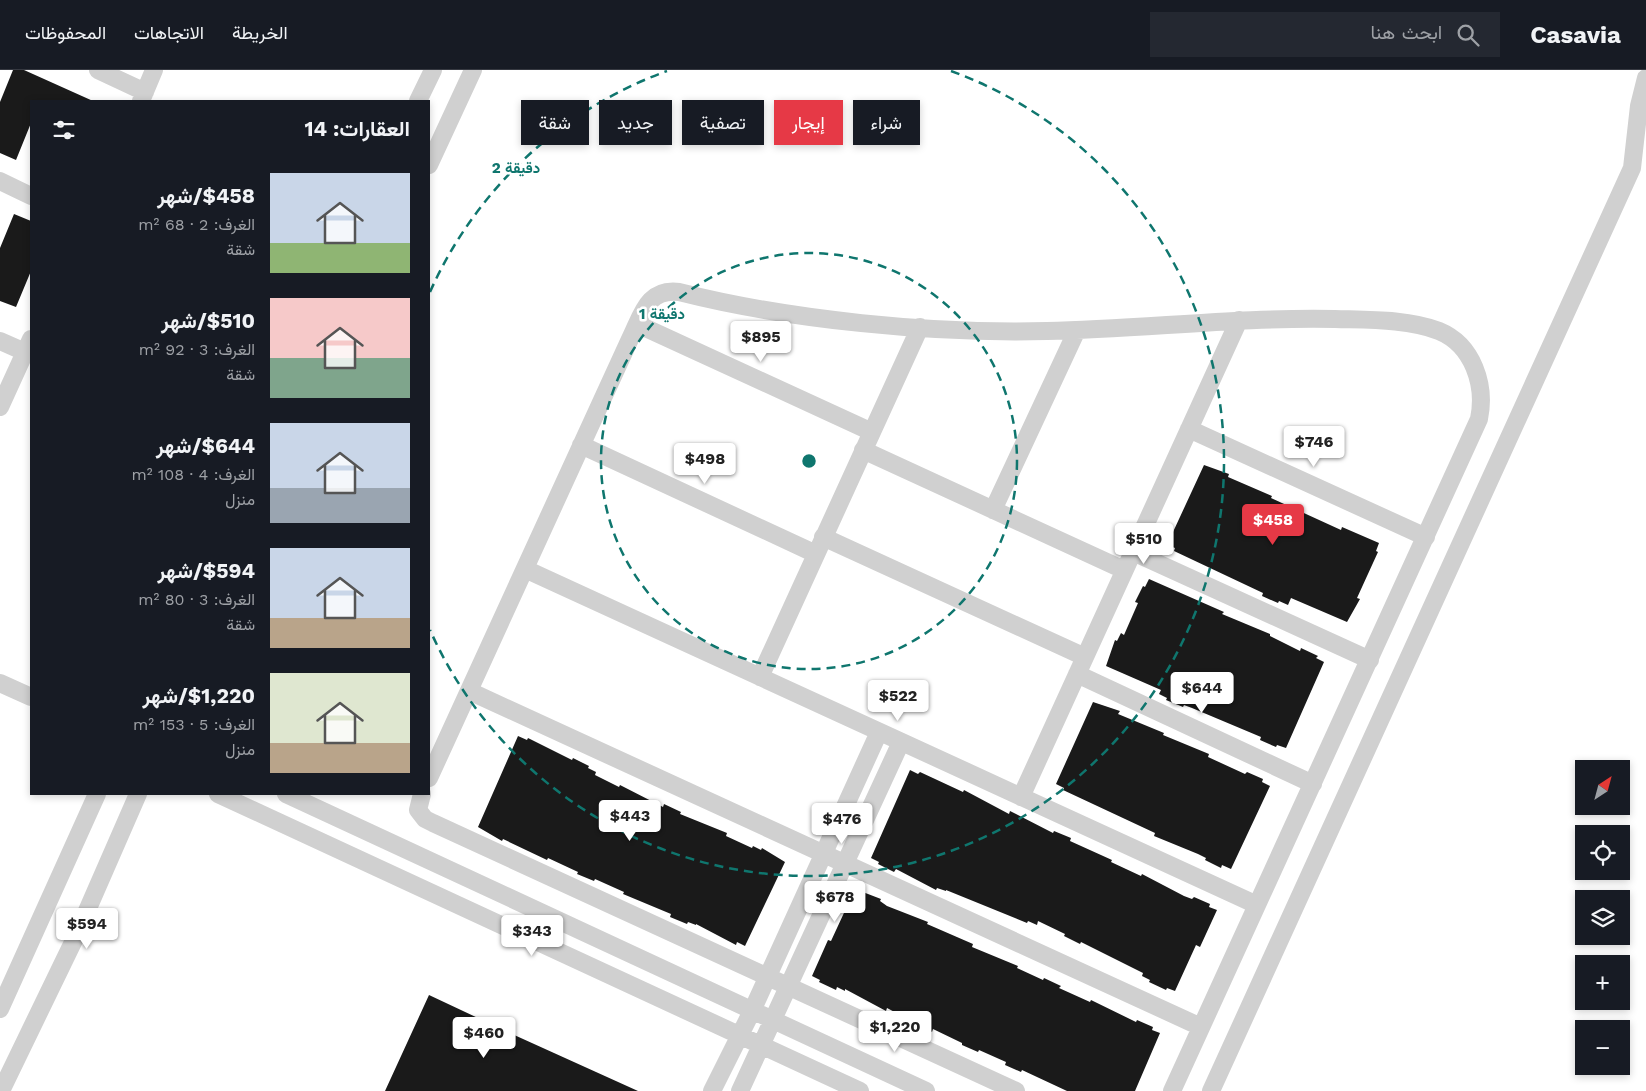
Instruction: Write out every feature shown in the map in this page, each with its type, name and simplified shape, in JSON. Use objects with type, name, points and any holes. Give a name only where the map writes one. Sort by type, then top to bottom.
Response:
[{"type":"street","points":[[98,70],[143,96],[154,70]]},
{"type":"street","points":[[418,100],[433,70]]},
{"type":"street","points":[[430,163],[473,70]]},
{"type":"street","points":[[1210,1091],[1632,168],[1639,106],[1646,78]]},
{"type":"street","points":[[1632,168],[1646,155]]},
{"type":"street","points":[[0,181],[30,196]]},
{"type":"street","points":[[430,776],[637,324],[652,298],[664,291],[776,311],[920,327],[990,331],[1077,330],[1276,318],[1397,323],[1440,332],[1462,348],[1476,369],[1482,405],[1474,434],[1172,1091]]},
{"type":"street","points":[[1021,797],[1239,320]]},
{"type":"street","points":[[637,324],[872,432]]},
{"type":"street","points":[[760,677],[920,327]]},
{"type":"street","points":[[994,510],[1077,330]]},
{"type":"street","points":[[0,340],[28,346],[0,407]]},
{"type":"street","points":[[1189,429],[1426,537]]},
{"type":"street","points":[[581,445],[816,554]]},
{"type":"street","points":[[863,450],[1124,570]]},
{"type":"street","points":[[824,537],[1084,657]]},
{"type":"street","points":[[1133,552],[1370,660]]},
{"type":"street","points":[[525,569],[1257,905]]},
{"type":"street","points":[[1077,674],[1313,784]]},
{"type":"street","points":[[0,683],[30,697]]},
{"type":"street","points":[[469,691],[1201,1027]]},
{"type":"street","points":[[712,1091],[752,1011],[822,853],[879,732]]},
{"type":"street","points":[[740,1091],[901,742]]},
{"type":"street","points":[[0,1009],[97,795]]},
{"type":"street","points":[[2,1091],[76,936],[138,795]]},
{"type":"street","points":[[220,795],[860,1091]]},
{"type":"street","points":[[288,795],[926,1091]]},
{"type":"street","points":[[422,795],[418,810],[420,814],[433,823],[1016,1091]]},
{"type":"building","points":[[13,70],[24,70],[91,100],[30,100],[30,125],[16,160],[0,153],[0,102]]},
{"type":"building","points":[[14,214],[30,221],[30,273],[16,307],[0,301],[0,248]]},
{"type":"building","points":[[1204,465],[1229,474],[1228,477],[1341,530],[1342,527],[1379,543],[1376,551],[1378,552],[1357,598],[1360,599],[1347,622],[1291,598],[1288,605],[1279,601],[1278,603],[1262,596],[1263,593],[1174,551],[1175,548],[1167,545]]},
{"type":"building","points":[[1149,579],[1224,612],[1222,614],[1270,634],[1270,636],[1300,651],[1301,648],[1318,656],[1316,658],[1324,662],[1286,748],[1277,745],[1276,747],[1260,740],[1261,737],[1192,708],[1184,705],[1183,707],[1166,700],[1167,698],[1159,694],[1161,690],[1106,666],[1115,640],[1117,641],[1121,633],[1124,635],[1138,603],[1135,602]]},
{"type":"building","points":[[1093,702],[1120,711],[1118,714],[1209,754],[1208,757],[1245,774],[1247,772],[1263,779],[1262,782],[1270,786],[1231,869],[1222,865],[1221,868],[1198,854],[1154,836],[1155,833],[1063,790],[1064,788],[1056,784]]},
{"type":"building","points":[[518,736],[527,740],[528,738],[572,760],[573,758],[589,766],[588,768],[596,772],[595,775],[619,787],[620,785],[663,807],[664,804],[681,812],[680,814],[727,833],[726,836],[752,848],[753,846],[761,850],[762,848],[785,862],[745,946],[737,942],[736,945],[696,924],[688,922],[687,924],[670,917],[671,914],[623,894],[624,892],[595,879],[594,881],[577,874],[578,872],[548,858],[547,860],[503,839],[502,841],[478,827]]},
{"type":"building","points":[[910,770],[918,774],[920,772],[963,792],[964,790],[1009,814],[1010,811],[1053,833],[1054,831],[1071,838],[1070,841],[1112,860],[1111,862],[1141,876],[1142,874],[1184,896],[1192,899],[1194,897],[1210,904],[1209,907],[1217,910],[1200,947],[1196,945],[1175,991],[1167,988],[1166,990],[1149,982],[1150,980],[1142,976],[1143,973],[1081,942],[1080,944],[1064,936],[1065,934],[1038,921],[1037,925],[1028,921],[1027,923],[946,890],[937,888],[936,890],[896,869],[894,872],[878,864],[879,862],[871,858]]},
{"type":"building","points":[[855,889],[881,899],[880,901],[887,906],[928,922],[927,924],[973,944],[972,947],[1018,966],[1017,968],[1043,980],[1044,978],[1061,986],[1059,988],[1090,1002],[1091,1000],[1136,1022],[1137,1020],[1153,1027],[1152,1030],[1160,1033],[1135,1091],[1067,1091],[1022,1070],[1021,1072],[1005,1065],[1006,1062],[962,1045],[962,1043],[933,1029],[932,1032],[887,1008],[886,1011],[845,989],[845,991],[837,987],[836,990],[819,982],[820,980],[812,976],[828,940],[831,941]]},
{"type":"building","points":[[429,995],[512,1034],[638,1091],[385,1091]]}]
